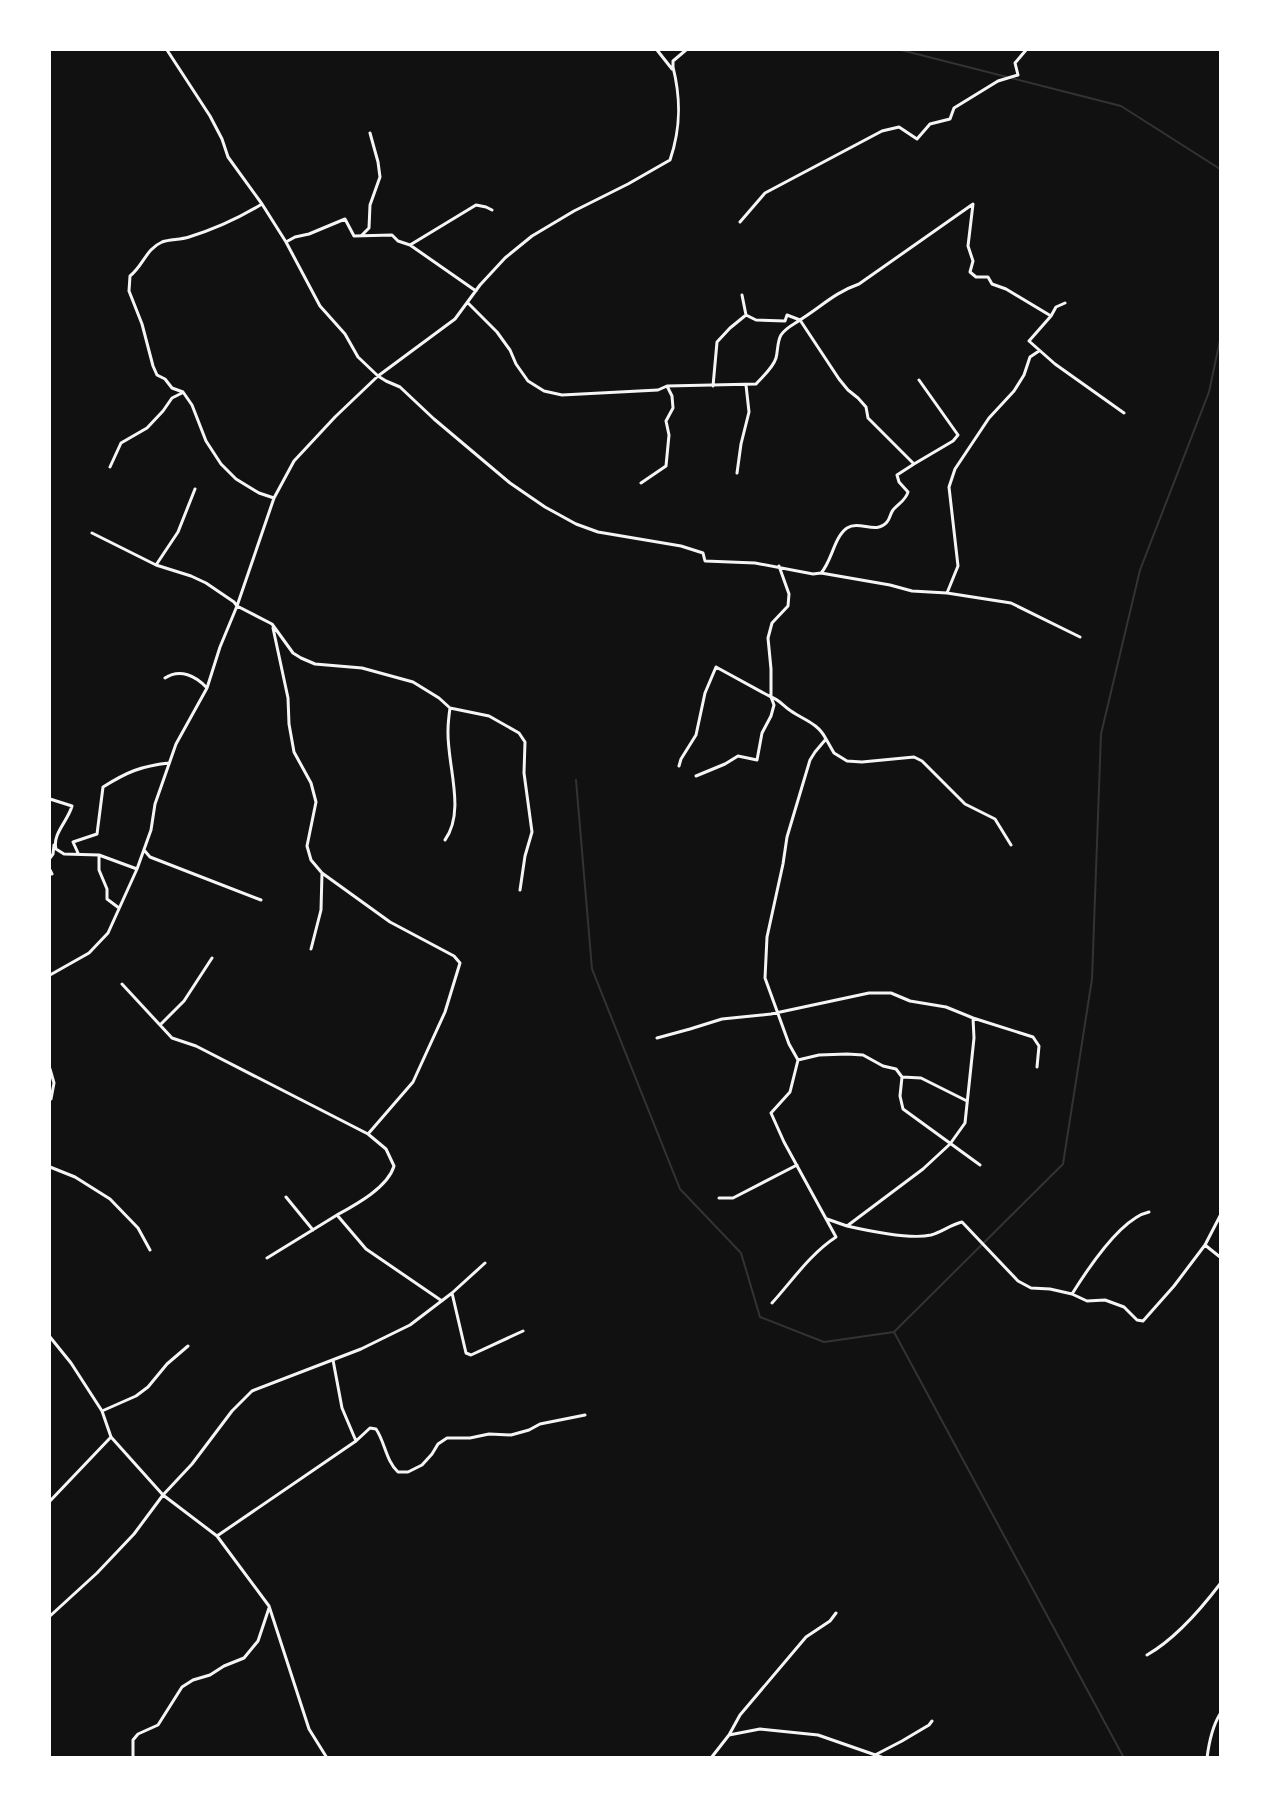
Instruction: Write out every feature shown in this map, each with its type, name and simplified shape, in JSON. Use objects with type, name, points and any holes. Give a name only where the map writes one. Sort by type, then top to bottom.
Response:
[{"type":"street","points":[[167,50],[210,116],[228,157],[286,242],[320,306],[345,334],[358,357],[378,376],[400,387],[510,483],[545,507],[576,524],[598,532],[681,546],[703,553],[705,561],[755,562],[813,574],[821,573],[890,585],[912,591],[947,593],[1011,603],[1080,637]]},
{"type":"street","points":[[657,50],[674,72]]},
{"type":"street","points":[[50,975],[89,953],[108,933],[144,850],[151,830],[155,804],[176,744],[207,688],[274,498],[294,461],[378,376],[454,319],[505,258],[532,236],[670,160],[677,132],[680,104],[674,61],[686,50]]},
{"type":"street","points":[[740,222],[765,193],[882,131],[899,127],[917,139],[930,124],[950,119],[954,108],[998,81],[1018,75],[1015,63],[1026,50]]},
{"type":"street","points":[[362,236],[369,228],[370,205],[380,177],[370,133]]},
{"type":"street","points":[[262,204],[239,218],[188,238],[162,242],[150,250],[138,270],[130,276],[129,291],[142,324],[157,375],[165,379],[172,388],[183,392],[192,405],[206,441],[220,464],[236,479],[259,493],[274,498]]},
{"type":"street","points":[[468,303],[497,332],[528,381],[544,391],[562,395],[658,390],[668,386],[756,384],[776,359],[780,336],[786,328],[843,290],[859,284],[973,204],[968,246],[973,261],[970,272],[976,277],[988,277],[992,284],[1006,289],[1051,315]]},
{"type":"street","points":[[411,245],[476,206],[492,210]]},
{"type":"street","points":[[286,242],[345,219],[354,236],[392,235],[398,241],[411,245],[476,291]]},
{"type":"street","points":[[742,295],[746,315]]},
{"type":"street","points":[[1065,303],[1056,307],[1029,341],[1039,351],[1124,413]]},
{"type":"street","points":[[746,315],[756,320],[785,321],[787,315],[800,320],[839,379],[866,407],[868,418],[914,464]]},
{"type":"street","points":[[713,386],[717,342],[746,315]]},
{"type":"street","points":[[947,593],[958,566],[949,487],[955,469],[989,418],[1014,392],[1024,375],[1030,357],[1039,351]]},
{"type":"street","points":[[821,573],[843,531],[857,524],[870,528],[879,527],[888,522],[891,513],[907,497],[908,492],[899,482],[897,475],[953,441],[958,435],[919,380]]},
{"type":"street","points":[[737,473],[748,412],[746,385]]},
{"type":"street","points":[[641,483],[666,466],[669,435],[666,421],[673,408],[668,386]]},
{"type":"street","points":[[110,467],[122,443],[147,428],[172,398],[183,392]]},
{"type":"street","points":[[156,565],[178,532],[195,489]]},
{"type":"street","points":[[92,533],[156,565],[206,583],[237,606],[272,624],[293,653],[301,658],[315,664],[362,668],[414,682],[450,708],[489,716],[519,733],[525,742],[524,773],[532,832],[525,856],[520,890]]},
{"type":"street","points":[[696,776],[738,756],[757,760],[762,733],[774,705],[771,697],[768,638],[772,623],[788,606],[789,594],[779,566]]},
{"type":"street","points":[[272,624],[288,698],[289,724],[294,752],[311,783],[316,802],[308,846],[311,860],[322,873],[390,922],[454,956],[460,963],[445,1012],[413,1082],[368,1134]]},
{"type":"street","points":[[679,766],[696,735],[705,693],[716,667],[779,700],[789,711],[812,723],[822,731],[834,753],[847,761],[862,762],[914,757],[922,761],[965,804],[995,819],[1011,845]]},
{"type":"street","points":[[165,678],[172,673],[184,673],[199,680],[207,688]]},
{"type":"street","points":[[445,840],[451,832],[455,816],[447,732],[450,708]]},
{"type":"street","points":[[772,1304],[807,1263],[836,1237],[771,1113],[790,1092],[798,1060],[789,1044],[765,978],[767,937],[787,837],[810,760],[826,739]]},
{"type":"street","points":[[78,854],[73,842],[97,834],[103,787],[127,772],[150,765],[169,763]]},
{"type":"street","points":[[50,799],[72,806],[63,826],[55,836],[53,854],[50,858]]},
{"type":"street","points":[[54,843],[56,849],[64,854],[99,855],[136,869]]},
{"type":"street","points":[[144,850],[150,857],[261,900]]},
{"type":"street","points":[[99,855],[99,870],[107,889],[107,899],[119,908]]},
{"type":"street","points":[[50,870],[52,874]]},
{"type":"street","points":[[311,949],[321,910],[322,873]]},
{"type":"street","points":[[160,1025],[183,1001],[212,958]]},
{"type":"street","points":[[122,984],[172,1038],[196,1046],[368,1134],[386,1149],[394,1166],[390,1178],[359,1203],[267,1258]]},
{"type":"street","points":[[657,1038],[722,1019],[749,1017],[869,993],[891,993],[910,1001],[946,1007],[1033,1037],[1039,1046],[1037,1067]]},
{"type":"street","points":[[847,1226],[923,1169],[950,1144],[965,1123],[975,1038],[973,1018]]},
{"type":"street","points":[[798,1060],[819,1055],[863,1055],[883,1066],[896,1069],[902,1077],[900,1096],[903,1109],[980,1165]]},
{"type":"street","points":[[50,1069],[54,1083],[51,1099]]},
{"type":"street","points":[[902,1077],[921,1078],[967,1101]]},
{"type":"street","points":[[719,1198],[733,1198],[797,1166]]},
{"type":"street","points":[[50,1167],[75,1177],[110,1199],[138,1228],[150,1250]]},
{"type":"street","points":[[286,1197],[313,1230]]},
{"type":"street","points":[[1072,1294],[1090,1264],[1117,1234],[1140,1214],[1149,1212]]},
{"type":"street","points":[[338,1215],[366,1249],[442,1301]]},
{"type":"street","points":[[825,1218],[847,1226],[918,1238],[962,1222],[1018,1281],[1031,1288],[1050,1289],[1072,1294],[1087,1301],[1105,1300],[1124,1306],[1137,1320],[1143,1321],[1174,1286],[1205,1245],[1221,1216]]},
{"type":"street","points":[[1205,1245],[1221,1257]]},
{"type":"street","points":[[50,1616],[127,1542],[163,1495],[192,1464],[232,1411],[252,1390],[361,1350],[410,1325],[452,1293],[485,1263]]},
{"type":"street","points":[[452,1293],[466,1353],[471,1355],[523,1331]]},
{"type":"street","points":[[50,1337],[102,1411],[111,1437],[163,1495],[217,1536],[269,1606],[309,1729],[327,1758]]},
{"type":"street","points":[[102,1411],[136,1396],[148,1387],[167,1364],[188,1346]]},
{"type":"street","points":[[333,1360],[342,1408],[356,1440]]},
{"type":"street","points":[[217,1536],[370,1428],[376,1429],[380,1435],[393,1467],[398,1472],[408,1472],[422,1465],[438,1444],[447,1438],[470,1438],[489,1434],[511,1435],[547,1422],[585,1415]]},
{"type":"street","points":[[50,1501],[111,1437]]},
{"type":"street","points":[[1147,1654],[1168,1640],[1206,1603],[1221,1584]]},
{"type":"street","points":[[133,1758],[134,1740],[138,1734],[158,1725],[182,1687],[244,1658],[258,1641],[269,1606]]},
{"type":"street","points":[[711,1758],[729,1735],[740,1715],[806,1637],[830,1622],[836,1614]]},
{"type":"street","points":[[1208,1758],[1209,1741],[1216,1720],[1221,1714]]},
{"type":"street","points":[[875,1755],[929,1725],[932,1721]]},
{"type":"street","points":[[729,1735],[760,1729],[818,1735],[884,1758]]},
{"type":"waterway","points":[[901,50],[1121,106],[1220,169]]},
{"type":"waterway","points":[[894,1332],[1063,1164],[1092,979],[1101,734],[1140,570],[1209,392],[1220,340]]},
{"type":"waterway","points":[[576,780],[592,969],[680,1189],[741,1253],[760,1317],[824,1342],[894,1332],[1124,1758]]}]
